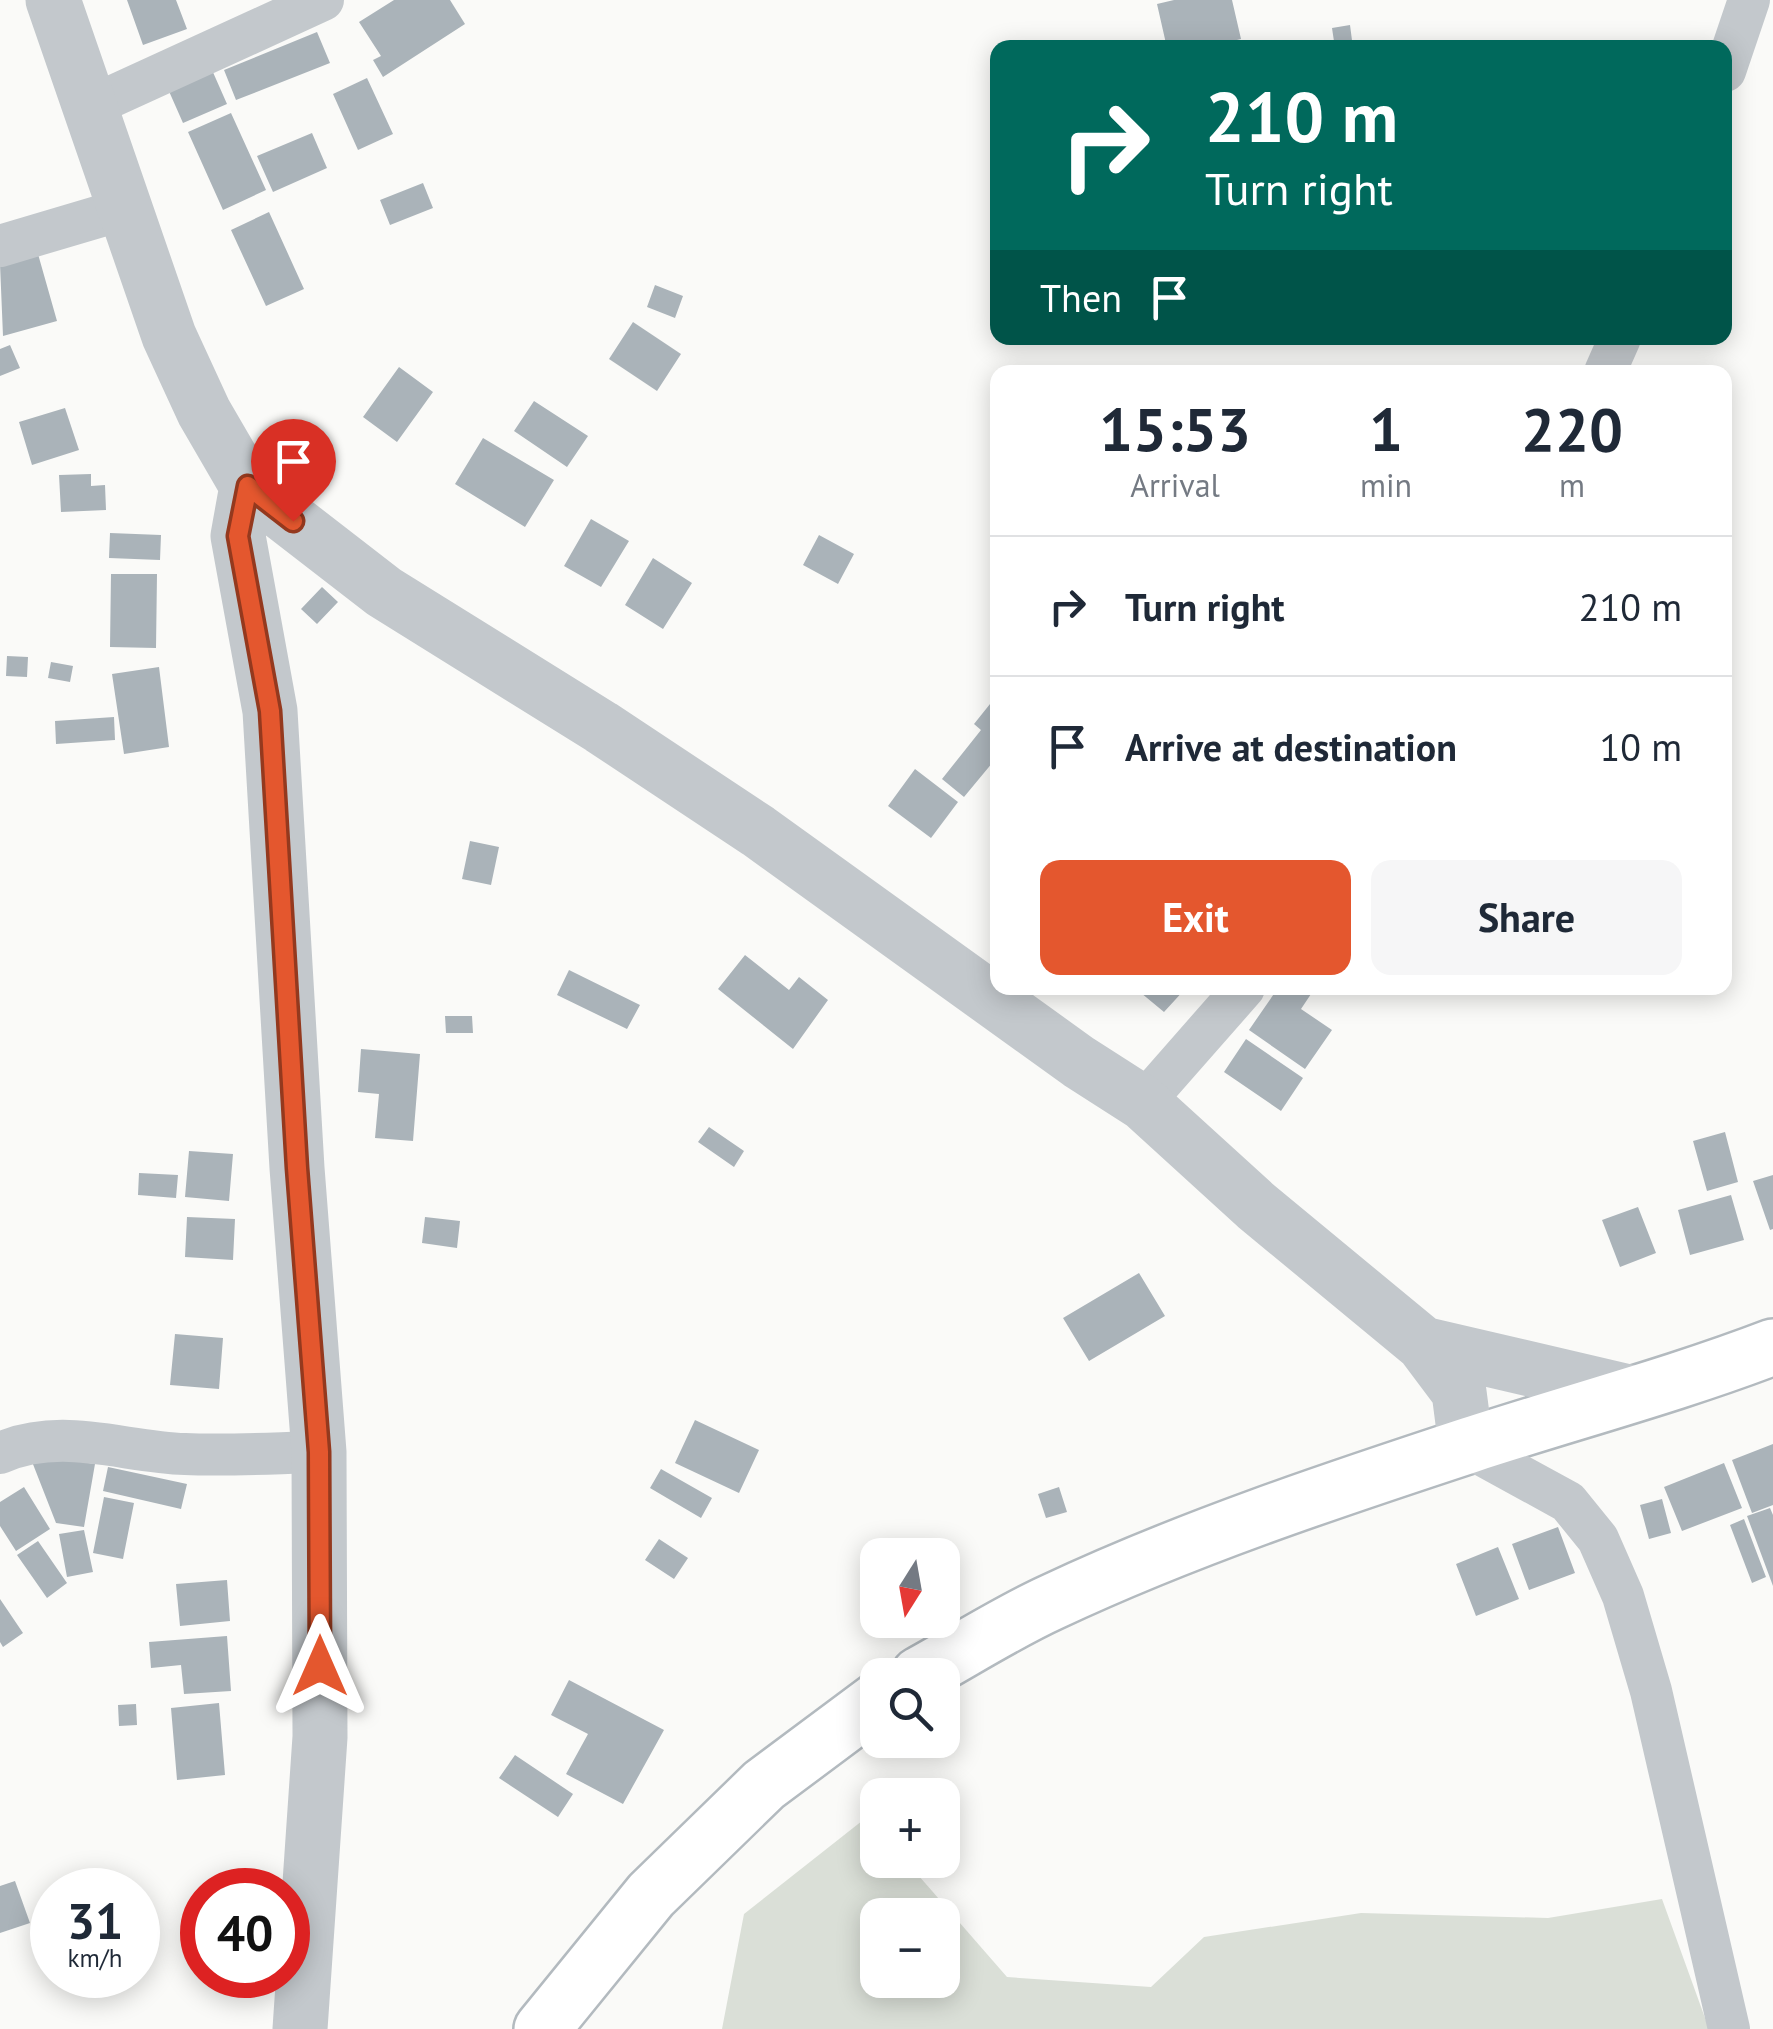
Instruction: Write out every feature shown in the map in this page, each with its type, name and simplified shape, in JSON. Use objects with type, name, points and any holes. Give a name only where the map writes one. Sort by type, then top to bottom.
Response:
[{"type":"main road","points":[[949,1658],[1050,1602],[1237,1526],[1466,1446],[1634,1392],[1688,1380],[1773,1348]]},
{"type":"main road","points":[[542,2029],[665,1882],[764,1786],[860,1714]]},
{"type":"street","points":[[54,0],[170,336],[204,412],[248,486],[384,592],[601,726],[758,831],[1078,1062],[1143,1103],[1256,1206],[1423,1344],[1458,1392],[1466,1446],[1568,1502],[1598,1539],[1623,1596],[1651,1691],[1729,2029]]},
{"type":"street","points":[[89,107],[323,0]]},
{"type":"street","points":[[1732,50],[1749,0]]},
{"type":"street","points":[[0,246],[128,208]]},
{"type":"street","points":[[248,486],[238,536],[270,711],[297,1168],[319,1452],[320,1737],[300,2029]]},
{"type":"street","points":[[1143,1103],[1238,995]]},
{"type":"street","points":[[1423,1344],[1634,1392]]},
{"type":"street","points":[[0,1453],[37,1441],[78,1440],[182,1454],[319,1452]]},
{"type":"shaded area","points":[[860,1823],[860,1878],[921,1878],[938,1898],[860,1898],[860,1998],[960,1998],[960,1923],[1007,1977],[1151,1987],[1204,1937],[1361,1913],[1548,1918],[1662,1899],[1709,2029],[722,2029],[744,1914]]},
{"type":"building","points":[[127,0],[176,0],[187,29],[143,45]]},
{"type":"building","points":[[394,0],[450,0],[465,24],[383,77],[373,60],[381,56],[359,22]]},
{"type":"building","points":[[1174,0],[1232,0],[1241,39],[1165,40],[1157,4]]},
{"type":"building","points":[[1350,25],[1352,40],[1334,40],[1332,28]]},
{"type":"building","points":[[317,32],[330,63],[236,100],[224,70]]},
{"type":"building","points":[[212,70],[227,104],[183,123],[168,89]]},
{"type":"building","points":[[367,78],[393,134],[358,150],[333,94]]},
{"type":"building","points":[[231,113],[266,190],[223,210],[188,132]]},
{"type":"building","points":[[312,133],[327,168],[273,192],[257,156]]},
{"type":"building","points":[[423,183],[433,208],[390,225],[380,200]]},
{"type":"building","points":[[269,212],[304,289],[266,306],[231,230]]},
{"type":"building","points":[[38,254],[57,321],[3,336],[0,264]]},
{"type":"building","points":[[655,285],[683,296],[675,318],[647,307]]},
{"type":"building","points":[[633,322],[681,354],[657,391],[609,359]]},
{"type":"building","points":[[10,345],[20,368],[0,376],[0,349]]},
{"type":"building","points":[[399,367],[433,392],[397,442],[363,417]]},
{"type":"building","points":[[534,401],[588,436],[567,467],[514,431]]},
{"type":"building","points":[[65,408],[79,450],[32,465],[19,422]]},
{"type":"building","points":[[483,438],[554,480],[525,527],[455,484]]},
{"type":"building","points":[[91,474],[91,486],[105,485],[106,510],[61,512],[59,475]]},
{"type":"building","points":[[591,519],[629,541],[601,587],[564,566]]},
{"type":"building","points":[[110,533],[161,535],[160,560],[109,558]]},
{"type":"building","points":[[819,535],[854,554],[838,584],[803,565]]},
{"type":"building","points":[[653,558],[692,583],[663,629],[625,605]]},
{"type":"building","points":[[111,574],[157,574],[156,648],[110,647]]},
{"type":"building","points":[[322,587],[338,602],[317,624],[301,609]]},
{"type":"building","points":[[7,656],[28,657],[27,677],[6,676]]},
{"type":"building","points":[[51,662],[73,666],[70,682],[48,678]]},
{"type":"building","points":[[159,667],[169,747],[124,754],[112,674]]},
{"type":"building","points":[[990,704],[990,766],[964,797],[942,779],[981,730],[974,724]]},
{"type":"building","points":[[114,717],[115,740],[56,744],[55,721]]},
{"type":"building","points":[[915,769],[958,802],[931,838],[888,806]]},
{"type":"building","points":[[470,841],[499,847],[491,885],[462,879]]},
{"type":"building","points":[[745,955],[789,990],[799,977],[828,1000],[793,1049],[718,989]]},
{"type":"building","points":[[569,970],[640,1005],[627,1029],[557,995]]},
{"type":"building","points":[[1143,995],[1180,995],[1164,1012]]},
{"type":"building","points":[[1273,995],[1310,995],[1301,1009],[1332,1030],[1305,1069],[1249,1030]]},
{"type":"building","points":[[445,1016],[472,1016],[473,1033],[446,1033]]},
{"type":"building","points":[[1246,1039],[1303,1078],[1281,1111],[1224,1072]]},
{"type":"building","points":[[361,1049],[420,1054],[413,1141],[375,1138],[379,1094],[358,1092]]},
{"type":"building","points":[[709,1127],[744,1151],[734,1167],[698,1142]]},
{"type":"building","points":[[1725,1132],[1738,1182],[1707,1191],[1693,1141]]},
{"type":"building","points":[[189,1151],[233,1154],[229,1201],[185,1197]]},
{"type":"building","points":[[139,1173],[178,1175],[176,1198],[138,1195]]},
{"type":"building","points":[[1773,1175],[1773,1229],[1770,1230],[1753,1181]]},
{"type":"building","points":[[1731,1195],[1744,1240],[1690,1255],[1678,1210]]},
{"type":"building","points":[[1638,1207],[1656,1253],[1620,1267],[1602,1220]]},
{"type":"building","points":[[187,1217],[235,1219],[233,1260],[185,1257]]},
{"type":"building","points":[[425,1217],[460,1221],[457,1248],[422,1243]]},
{"type":"building","points":[[1139,1273],[1165,1316],[1089,1361],[1063,1318]]},
{"type":"building","points":[[175,1334],[223,1338],[219,1389],[170,1385]]},
{"type":"building","points":[[695,1420],[759,1450],[739,1493],[675,1463]]},
{"type":"building","points":[[1773,1444],[1773,1505],[1752,1513],[1732,1460]]},
{"type":"building","points":[[29,1454],[95,1464],[84,1527],[56,1523]]},
{"type":"building","points":[[1724,1463],[1742,1508],[1682,1531],[1664,1487]]},
{"type":"building","points":[[108,1467],[187,1484],[181,1509],[103,1491]]},
{"type":"building","points":[[661,1469],[712,1498],[701,1518],[650,1488]]},
{"type":"building","points":[[24,1487],[50,1529],[16,1551],[0,1526],[0,1502]]},
{"type":"building","points":[[1059,1487],[1067,1512],[1046,1518],[1038,1494]]},
{"type":"building","points":[[104,1497],[134,1503],[123,1559],[93,1553]]},
{"type":"building","points":[[1662,1499],[1671,1533],[1649,1539],[1640,1505]]},
{"type":"building","points":[[1770,1508],[1773,1515],[1773,1586],[1747,1516]]},
{"type":"building","points":[[1744,1519],[1766,1577],[1752,1583],[1730,1525]]},
{"type":"building","points":[[1558,1527],[1575,1573],[1529,1590],[1512,1544]]},
{"type":"building","points":[[84,1530],[93,1572],[67,1577],[59,1534]]},
{"type":"building","points":[[659,1539],[688,1558],[674,1579],[645,1560]]},
{"type":"building","points":[[38,1541],[67,1583],[47,1598],[17,1555]]},
{"type":"building","points":[[1498,1547],[1519,1599],[1476,1616],[1456,1564]]},
{"type":"building","points":[[227,1580],[230,1621],[180,1626],[176,1584]]},
{"type":"building","points":[[0,1599],[23,1633],[3,1647],[0,1642]]},
{"type":"building","points":[[227,1636],[231,1691],[184,1694],[181,1665],[151,1668],[149,1642]]},
{"type":"building","points":[[569,1680],[664,1730],[623,1804],[566,1774],[588,1734],[551,1715]]},
{"type":"building","points":[[219,1703],[225,1775],[177,1780],[171,1708]]},
{"type":"building","points":[[136,1704],[137,1725],[119,1726],[118,1705]]},
{"type":"building","points":[[515,1755],[573,1794],[558,1817],[499,1778]]},
{"type":"building","points":[[15,1881],[30,1923],[0,1933],[0,1886]]},
{"type":"route","points":[[293,521],[248,486],[238,536],[270,711],[297,1168],[319,1452],[320,1666]]}]
